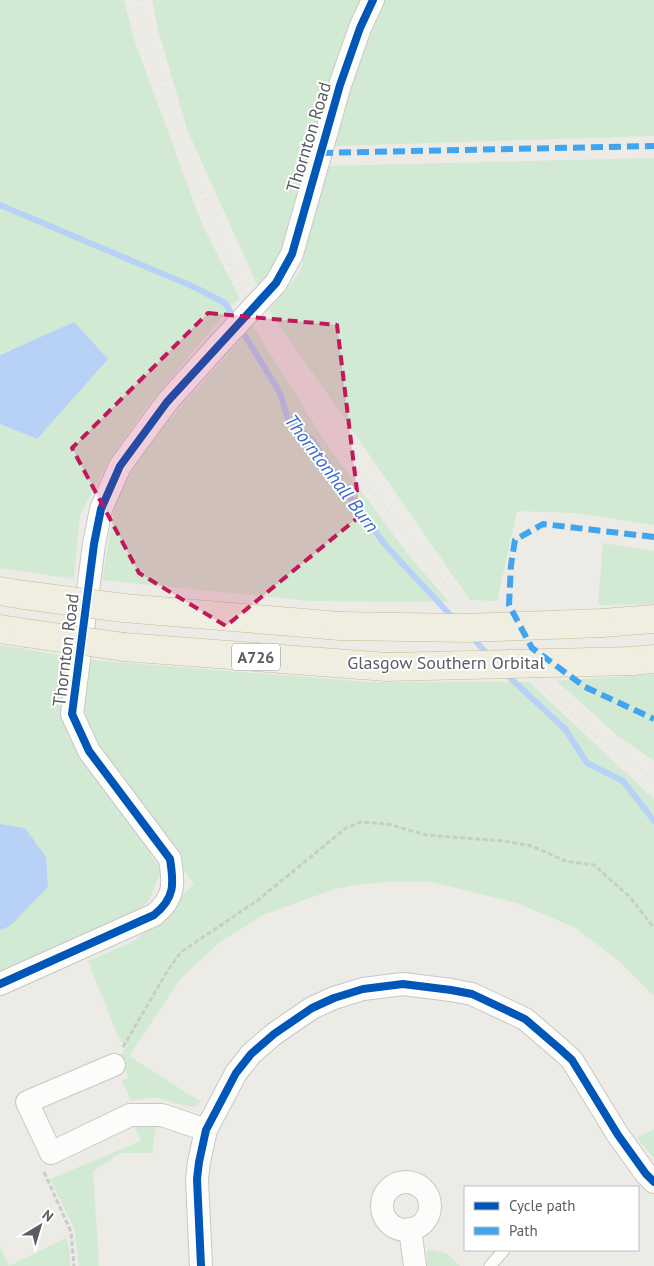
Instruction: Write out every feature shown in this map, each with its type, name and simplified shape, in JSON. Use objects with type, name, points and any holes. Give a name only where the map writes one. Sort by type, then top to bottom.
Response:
[{"type":"highway","name":"Glasgow Southern Orbital","points":[[12,593],[123,608],[340,626],[466,628],[602,623],[654,619]]},
{"type":"highway","name":"Glasgow Southern Orbital","points":[[13,631],[124,647],[387,667],[643,660]]},
{"type":"street","name":"Thornton Road","points":[[0,984],[154,915],[162,908],[172,891],[174,881],[170,859],[90,751],[72,714],[100,509],[120,466],[167,402],[276,283],[292,254],[340,84],[360,28],[373,0]]},
{"type":"street","points":[[200,1266],[197,1179],[206,1130],[236,1073],[252,1054],[274,1034],[312,1008],[334,998],[363,989],[407,985],[472,994],[525,1019],[572,1060],[618,1135],[654,1182]]},
{"type":"street","points":[[114,1065],[27,1102],[51,1153],[130,1114],[162,1115],[206,1130]]},
{"type":"street","points":[[410,1229],[415,1266]]},
{"type":"lane","points":[[490,1266],[503,1251]]},
{"type":"path","points":[[114,1065],[168,970],[181,952],[258,900],[346,828],[361,822],[388,824],[426,835],[504,840],[532,846],[565,861],[594,865],[630,897],[654,928]]},
{"type":"path","points":[[51,1153],[41,1168],[71,1232],[74,1266]]},
{"type":"highlighted area","points":[[208,313],[337,325],[360,516],[226,626],[139,573],[72,448]]},
{"type":"green space","points":[[0,0],[124,0],[134,39],[201,222],[240,299],[232,305],[143,411],[106,465],[80,515],[74,579],[0,568],[0,424],[37,439],[10,349],[0,355]]},
{"type":"green space","points":[[152,0],[363,0],[280,254],[258,287],[187,129],[159,33]]},
{"type":"green space","points":[[385,0],[654,0],[654,136],[333,146],[366,36]]},
{"type":"green space","points":[[654,158],[654,525],[575,513],[517,511],[497,601],[470,600],[269,310],[300,272],[326,166]]},
{"type":"green space","points":[[253,326],[328,446],[409,556],[449,602],[311,601],[102,580],[117,495],[151,441]]},
{"type":"green space","points":[[603,543],[654,551],[654,604],[598,605]]},
{"type":"green space","points":[[0,645],[72,657],[64,719],[126,813],[161,872],[148,902],[133,914],[0,977]]},
{"type":"green space","points":[[90,660],[368,682],[529,682],[654,799],[654,996],[619,961],[576,928],[517,903],[432,882],[388,882],[355,885],[332,890],[263,915],[220,942],[181,978],[129,1056],[201,1102],[195,1107],[154,1097],[131,1101],[122,1081],[128,1077],[120,1056],[128,1045],[120,1041],[88,961],[134,941],[194,884],[94,741],[84,709]]},
{"type":"green space","points":[[654,674],[654,761],[618,736],[557,681]]},
{"type":"green space","points":[[149,1124],[156,1126],[152,1153],[121,1153],[93,1171],[99,1266],[79,1266],[74,1228],[50,1179],[141,1141],[135,1127]]},
{"type":"green space","points":[[654,1129],[654,1158],[637,1138]]},
{"type":"green space","points":[[66,1238],[70,1250],[70,1266],[9,1266]]},
{"type":"green space","points":[[0,1247],[9,1266],[0,1266]]},
{"type":"green space","points":[[433,1250],[446,1253],[460,1266],[427,1266],[427,1251]]},
{"type":"water","points":[[74,322],[108,359],[37,439],[0,424],[0,355]]},
{"type":"water","points":[[0,824],[25,828],[46,857],[48,887],[10,926],[0,930]]},
{"type":"waterway","name":"Thorntonhall Burn","points":[[0,205],[194,287],[225,303],[280,393],[288,419],[313,441],[347,493],[386,546],[455,620]]},
{"type":"waterway","name":"Thorntonhall Burn","points":[[471,636],[489,656]]},
{"type":"waterway","name":"Thorntonhall Burn","points":[[505,673],[565,729],[587,763],[623,781],[654,821]]},
{"type":"railway","points":[[138,0],[148,46],[232,272],[333,441],[455,596],[586,729],[654,779]]},
{"type":"marked path","points":[[321,153],[654,146]]},
{"type":"marked path","points":[[654,537],[543,524],[515,540],[511,565],[509,605],[532,648],[585,687],[654,719]]},
{"type":"cycle path","points":[[0,984],[154,915],[166,903],[169,896],[172,883],[170,859],[89,751],[72,714],[94,544],[101,509],[120,466],[167,402],[276,283],[292,254],[340,85],[360,28],[373,0]]},
{"type":"cycle path","points":[[201,1266],[197,1179],[199,1162],[206,1130],[236,1073],[251,1054],[274,1034],[312,1008],[334,998],[363,989],[403,984],[451,990],[472,994],[525,1019],[572,1060],[618,1135],[654,1182]]}]
